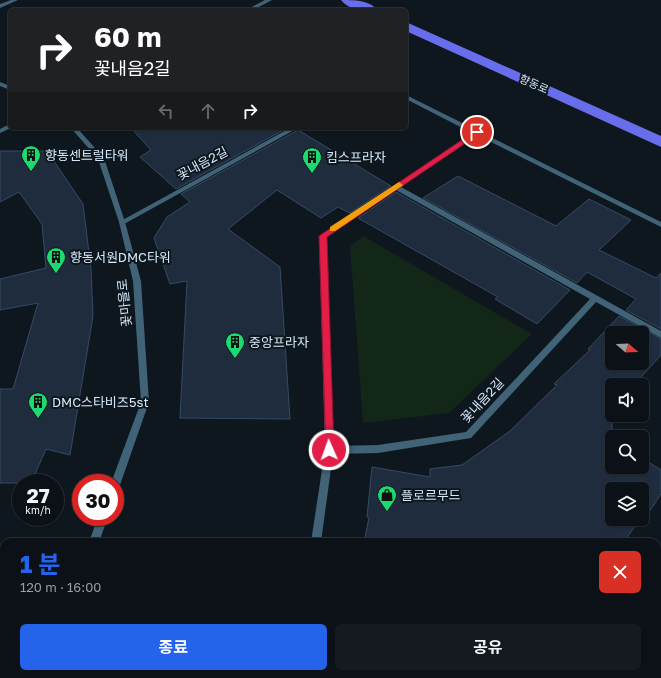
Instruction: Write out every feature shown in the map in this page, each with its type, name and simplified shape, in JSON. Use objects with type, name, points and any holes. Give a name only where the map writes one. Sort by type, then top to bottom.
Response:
[{"type":"main road","points":[[348,0],[366,8]]},
{"type":"main road","name":"향동로","points":[[408,27],[661,142]]},
{"type":"street","points":[[0,6],[14,0]]},
{"type":"street","points":[[253,8],[269,0]]},
{"type":"street","points":[[408,98],[661,225]]},
{"type":"street","name":"꽃마을로","points":[[76,130],[100,158],[122,222],[137,281],[145,402],[119,474]]},
{"type":"street","name":"꽃내음2길","points":[[122,222],[291,130]]},
{"type":"street","points":[[317,538],[329,450],[323,236],[477,132]]},
{"type":"street","points":[[396,187],[661,335]]},
{"type":"street","name":"꽃내음2길","points":[[329,450],[378,449],[468,436],[595,298]]},
{"type":"street","points":[[95,538],[100,526]]},
{"type":"green space","points":[[363,236],[532,334],[449,413],[363,423],[350,246]]},
{"type":"building","points":[[133,130],[283,130],[176,189],[140,157],[151,150]]},
{"type":"building","points":[[298,130],[391,186],[350,213],[338,207],[321,218],[277,190],[228,229],[280,267],[290,419],[180,418],[187,281],[170,284],[154,238],[167,217],[190,202],[181,194]]},
{"type":"building","points":[[0,151],[47,151],[83,204],[91,269],[93,316],[70,455],[46,449],[35,474],[12,474],[12,483],[0,483],[0,389],[13,389],[38,303],[0,310],[0,279],[46,268],[42,224],[19,192],[0,202]]},
{"type":"building","points":[[458,176],[556,226],[589,199],[631,220],[599,250],[656,278],[661,273],[661,329],[626,310],[636,299],[587,272],[577,283],[423,198]]},
{"type":"building","points":[[396,192],[570,290],[537,324],[495,299],[498,297],[358,218]]},
{"type":"building","points":[[619,316],[637,326],[610,326]]},
{"type":"building","points":[[605,331],[605,370],[648,370],[640,378],[605,378],[605,422],[612,422],[612,430],[605,430],[605,474],[649,474],[649,462],[661,470],[661,494],[649,512],[649,482],[605,482],[605,526],[635,526],[627,538],[365,538],[369,518],[367,517],[372,467],[430,477],[430,469],[462,465],[510,431],[557,385],[554,384],[590,350],[588,349]]},
{"type":"building","points":[[649,332],[661,339],[661,355],[649,368]]},
{"type":"slow traffic","points":[[333,229],[399,185]]},
{"type":"place","name":"향동센트럴타워","points":[[31,172]]},
{"type":"place","name":"킴스프라자","points":[[312,174]]},
{"type":"place","name":"향동서원DMC타워","points":[[56,274]]},
{"type":"place","name":"중앙프라자","points":[[235,359]]},
{"type":"place","name":"DMC스타비즈5st","points":[[38,419]]},
{"type":"place","name":"플로르무드","points":[[387,512]]},
{"type":"route","points":[[329,450],[323,236],[477,132]]}]
